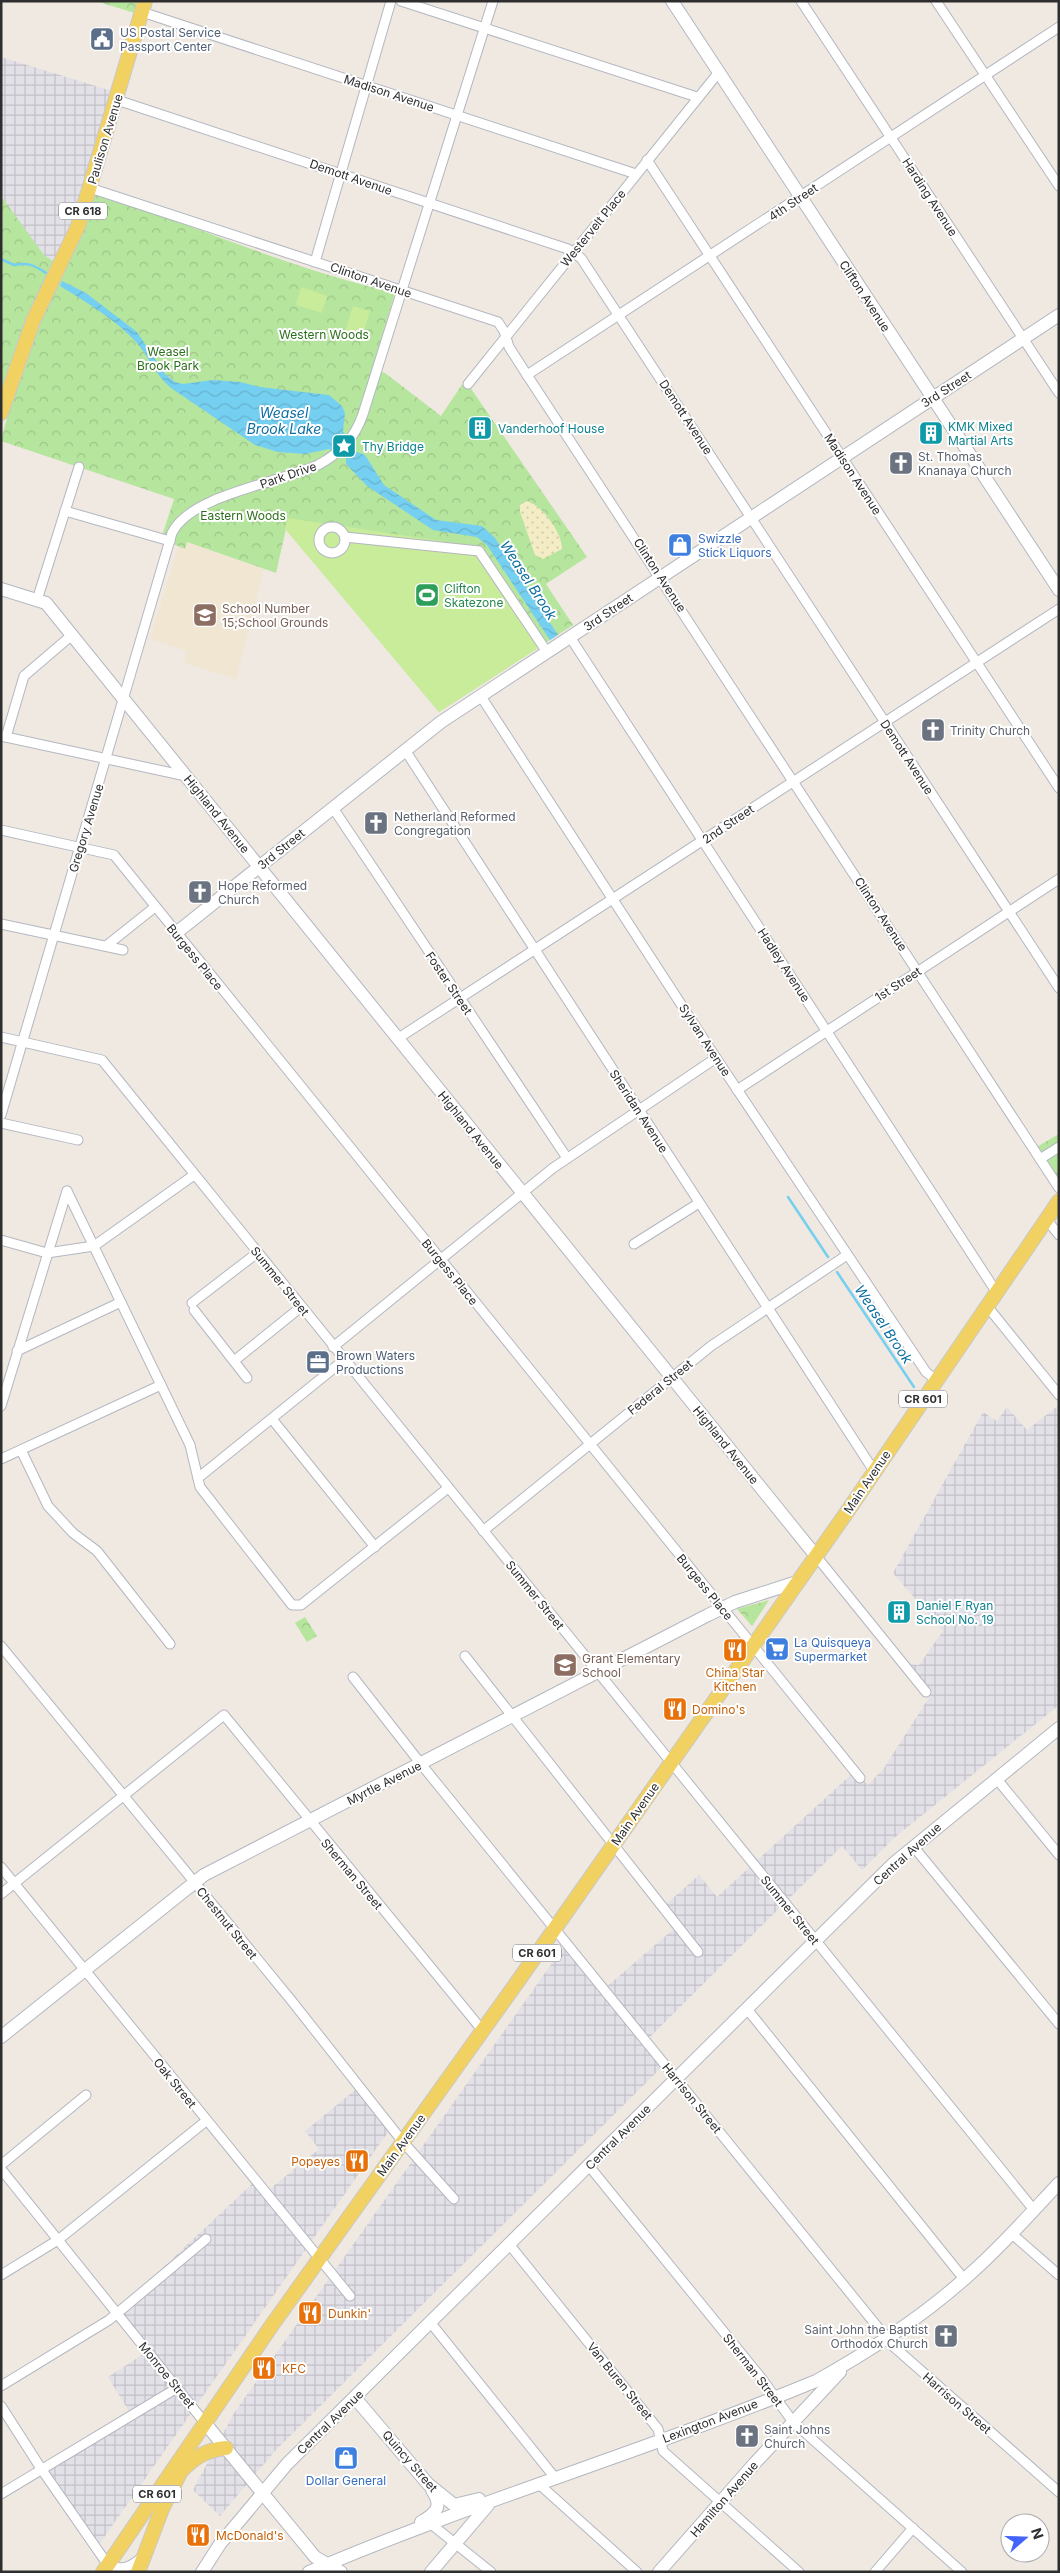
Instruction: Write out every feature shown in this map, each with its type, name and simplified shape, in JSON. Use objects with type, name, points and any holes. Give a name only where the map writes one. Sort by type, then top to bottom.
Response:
[{"type":"main road","name":"Clifton Avenue","points":[[672,1],[1059,590]]},
{"type":"main road","name":"Paulison Avenue","points":[[1,413],[33,321],[71,242],[90,188],[144,7]]},
{"type":"main road","name":"3rd Street","points":[[176,933],[441,722],[1059,315]]},
{"type":"main road","name":"Highland Avenue","points":[[1,589],[46,603],[816,1556]]},
{"type":"main road","name":"Main Avenue","points":[[105,2568],[320,2259],[483,2031],[798,1582],[1059,1201]]},
{"type":"main road","name":"Myrtle Avenue","points":[[1,2037],[193,1881],[722,1608],[752,1596],[798,1582]]},
{"type":"main road","name":"Central Avenue","points":[[202,2572],[220,2544],[262,2492],[430,2322],[816,1941],[913,1846],[1059,1728]]},
{"type":"main road","name":"Lexington Avenue","points":[[309,2572],[384,2541],[540,2485],[816,2380],[850,2361],[886,2337],[924,2311],[964,2279],[1012,2234],[1059,2183]]},
{"type":"main road","name":"Hamilton Avenue","points":[[659,2572],[850,2361]]},
{"type":"main road","name":"Quincy Street","points":[[355,2398],[428,2484],[454,2505],[489,2496],[504,2497]]},
{"type":"main road","name":"Main Avenue","points":[[138,2572],[162,2509],[205,2423]]},
{"type":"main road","name":"Monroe Street","points":[[205,2423],[314,2556],[341,2572]]},
{"type":"main road","points":[[181,2471],[202,2453],[226,2448]]},
{"type":"main road","points":[[384,2541],[437,2512],[439,2502],[428,2484]]},
{"type":"main road","points":[[431,2572],[490,2503]]},
{"type":"street","points":[[315,262],[391,1]]},
{"type":"street","points":[[401,1],[484,30],[697,98]]},
{"type":"street","name":"Park Drive","points":[[170,541],[174,529],[184,517],[201,505],[307,470],[334,456],[354,436],[364,414],[493,1]]},
{"type":"street","name":"Harding Avenue","points":[[801,1],[1059,393]]},
{"type":"street","points":[[936,1],[1059,186]]},
{"type":"street","name":"Madison Avenue","points":[[144,7],[366,86],[636,174]]},
{"type":"street","name":"4th Street","points":[[527,375],[1059,27]]},
{"type":"street","name":"Westervelt Place","points":[[468,384],[719,72]]},
{"type":"street","name":"Demott Avenue","points":[[117,100],[568,249],[581,258],[1059,988]]},
{"type":"street","name":"Madison Avenue","points":[[647,160],[1059,788]]},
{"type":"street","name":"Clinton Avenue","points":[[90,188],[498,322],[509,347],[527,375],[794,780],[1059,1188]]},
{"type":"street","points":[[37,600],[79,467]]},
{"type":"street","points":[[65,511],[170,541]]},
{"type":"street","points":[[345,537],[479,551],[547,652]]},
{"type":"street","name":"Gregory Avenue","points":[[1,1115],[170,541]]},
{"type":"street","name":"2nd Street","points":[[397,1039],[1059,609]]},
{"type":"street","points":[[72,635],[24,676],[4,736],[186,776]]},
{"type":"street","name":"Hadley Avenue","points":[[570,637],[827,1030],[996,1293]]},
{"type":"street","name":"Sylvan Avenue","points":[[480,695],[737,1090],[926,1372],[936,1380]]},
{"type":"street","name":"Sheridan Avenue","points":[[405,750],[874,1471]]},
{"type":"street","name":"Foster Street","points":[[334,808],[458,998],[567,1158]]},
{"type":"street","name":"Burgess Place","points":[[1,830],[114,856],[860,1778]]},
{"type":"street","name":"1st Street","points":[[737,1090],[1059,878]]},
{"type":"street","points":[[106,946],[155,907]]},
{"type":"street","points":[[1,924],[123,950]]},
{"type":"street","name":"Summer Street","points":[[1,1037],[102,1060],[1034,2210]]},
{"type":"street","points":[[333,1347],[553,1168],[716,1058]]},
{"type":"street","points":[[1,1123],[78,1140]]},
{"type":"street","points":[[1040,1159],[1059,1147]]},
{"type":"street","points":[[1,1240],[47,1253],[94,1246],[194,1175]]},
{"type":"street","points":[[1,1406],[67,1191],[190,1445],[200,1487],[292,1605],[297,1607],[306,1602],[448,1488]]},
{"type":"street","points":[[634,1244],[699,1203]]},
{"type":"street","points":[[1047,1220],[1059,1235]]},
{"type":"street","points":[[247,1378],[193,1307],[257,1253]]},
{"type":"street","name":"Federal Street","points":[[483,1531],[711,1346],[847,1255]]},
{"type":"street","points":[[17,1351],[121,1302]]},
{"type":"street","points":[[987,1306],[1059,1395]]},
{"type":"street","points":[[234,1361],[301,1307]]},
{"type":"street","points":[[198,1478],[344,1360]]},
{"type":"street","points":[[1,1459],[161,1385]]},
{"type":"street","points":[[272,1419],[375,1547]]},
{"type":"street","points":[[21,1450],[48,1506],[73,1533],[97,1551],[170,1644]]},
{"type":"street","name":"Highland Avenue","points":[[816,1556],[926,1692]]},
{"type":"street","name":"Chestnut Street","points":[[1,1646],[124,1795],[404,2142],[454,2199]]},
{"type":"street","points":[[465,1656],[511,1717],[698,1952]]},
{"type":"street","name":"Harrison Street","points":[[353,1677],[421,1764],[886,2337],[921,2371],[1059,2492]]},
{"type":"street","name":"Sherman Street","points":[[124,1795],[224,1715],[483,2031]]},
{"type":"street","points":[[996,1778],[1059,1855]]},
{"type":"street","points":[[1,1894],[124,1795]]},
{"type":"street","points":[[913,1846],[1059,2024]]},
{"type":"street","name":"Oak Street","points":[[1,1867],[350,2296]]},
{"type":"street","points":[[747,2009],[964,2279]]},
{"type":"street","points":[[1,2165],[86,2095]]},
{"type":"street","points":[[1,2275],[58,2240],[206,2121]]},
{"type":"street","name":"Sherman Street","points":[[589,2166],[756,2371],[773,2397],[793,2422],[962,2572]]},
{"type":"street","name":"Monroe Street","points":[[1,2169],[205,2423]]},
{"type":"street","points":[[1012,2234],[1059,2275]]},
{"type":"street","points":[[1,2386],[109,2320],[206,2239]]},
{"type":"street","name":"Van Buren Street","points":[[510,2244],[659,2430],[663,2451],[799,2572]]},
{"type":"street","points":[[430,2322],[556,2479]]},
{"type":"street","points":[[1,2494],[177,2388]]},
{"type":"street","points":[[1,2406],[105,2568],[126,2568],[145,2555]]},
{"type":"street","points":[[540,2485],[637,2572]]},
{"type":"street","points":[[431,2524],[492,2572]]},
{"type":"street","points":[[875,2572],[912,2528]]},
{"type":"shaded area","points":[[1,57],[112,91],[73,226],[53,262],[44,256],[1,360]]},
{"type":"shaded area","name":"School Number 15;School Grounds","points":[[187,542],[264,569],[236,679],[184,663],[187,651],[150,639],[178,547],[185,549]]},
{"type":"shaded area","points":[[1059,1405],[1059,1705],[894,1838],[862,1870],[842,1846],[647,2040],[666,2063],[275,2451],[220,2516],[193,2490],[234,2413],[567,1942],[604,1989],[677,1926],[663,1907],[699,1875],[717,1897],[855,1771],[868,1785],[884,1768],[930,1696],[905,1664],[919,1665],[943,1631],[893,1573],[983,1412],[997,1421],[1007,1407],[1027,1430]]},
{"type":"shaded area","points":[[360,2086],[393,2125],[93,2553],[41,2471],[132,2416],[108,2377],[148,2351],[116,2312],[255,2181],[265,2193],[319,2149],[305,2131]]},
{"type":"green space","points":[[96,1],[145,1],[141,15]]},
{"type":"green space","name":"Weasel Brook Park","points":[[90,188],[279,259],[395,293],[372,369],[385,373],[441,416],[465,380],[587,557],[546,584],[573,625],[439,712],[286,529],[276,573],[187,542],[185,549],[161,539],[174,499],[1,441],[31,326],[1,395],[1,196],[44,255],[59,265]]},
{"type":"green space","points":[[301,287],[327,296],[322,313],[296,305]]},
{"type":"green space","points":[[353,306],[370,311],[361,341],[344,335]]},
{"type":"green space","name":"Clifton Skatezone","points":[[288,518],[481,547],[546,643],[439,712],[285,529]]},
{"type":"green space","points":[[1059,1134],[1059,1188],[1033,1149]]},
{"type":"green space","points":[[769,1600],[752,1626],[737,1609]]},
{"type":"green space","points":[[305,1617],[317,1636],[307,1642],[295,1623]]},
{"type":"sand","points":[[527,501],[545,514],[559,535],[562,549],[543,559],[535,555],[520,512],[520,505]]},
{"type":"water","name":"Weasel Brook Lake","points":[[62,281],[86,293],[137,332],[165,374],[175,382],[183,384],[213,380],[240,382],[260,387],[329,395],[342,406],[345,413],[343,431],[354,451],[365,455],[384,485],[436,520],[482,526],[495,538],[558,635],[550,640],[487,545],[477,537],[433,530],[367,486],[346,464],[346,458],[329,449],[305,454],[278,452],[255,445],[165,383],[141,347],[128,334],[100,311],[60,286]]},
{"type":"waterway","name":"Weasel Brook","points":[[1,259],[14,265],[31,265],[46,273]]},
{"type":"waterway","name":"Weasel Brook","points":[[788,1197],[828,1257]]},
{"type":"waterway","name":"Weasel Brook","points":[[837,1272],[914,1387]]},
{"type":"place","name":"US Postal Service Passport Center","points":[[102,39]]},
{"type":"place","name":"Vanderhoof House","points":[[480,428]]},
{"type":"place","name":"KMK Mixed Martial Arts","points":[[931,433]]},
{"type":"place","name":"Thy Bridge","points":[[344,446]]},
{"type":"place","name":"St. Thomas Knanaya Church","points":[[901,463]]},
{"type":"place","name":"Swizzle Stick Liquors","points":[[680,545]]},
{"type":"place","name":"Clifton Skatezone","points":[[427,595]]},
{"type":"place","name":"School Number 15;School Grounds","points":[[205,615]]},
{"type":"place","name":"Trinity Church","points":[[933,730]]},
{"type":"place","name":"Netherland Reformed Congregation","points":[[376,823]]},
{"type":"place","name":"Hope Reformed Church","points":[[200,892]]},
{"type":"place","name":"Brown Waters Productions","points":[[318,1362]]},
{"type":"place","name":"Daniel F Ryan School No. 19","points":[[899,1612]]},
{"type":"place","name":"La Quisqueya Supermarket","points":[[777,1649]]},
{"type":"place","name":"China Star Kitchen","points":[[735,1650]]},
{"type":"place","name":"Grant Elementary School","points":[[565,1665]]},
{"type":"place","name":"Domino's","points":[[675,1709]]},
{"type":"place","name":"Popeyes","points":[[357,2161]]},
{"type":"place","name":"Dunkin'","points":[[310,2313]]},
{"type":"place","name":"Saint John the Baptist Orthodox Church","points":[[946,2336]]},
{"type":"place","name":"KFC","points":[[264,2368]]},
{"type":"place","name":"Saint Johns Church","points":[[747,2436]]},
{"type":"place","name":"Dollar General","points":[[346,2458]]},
{"type":"place","name":"McDonald's","points":[[198,2535]]},
{"type":"park label","name":"Western Woods","points":[[324,334]]},
{"type":"park label","name":"Eastern Woods","points":[[243,515]]}]
